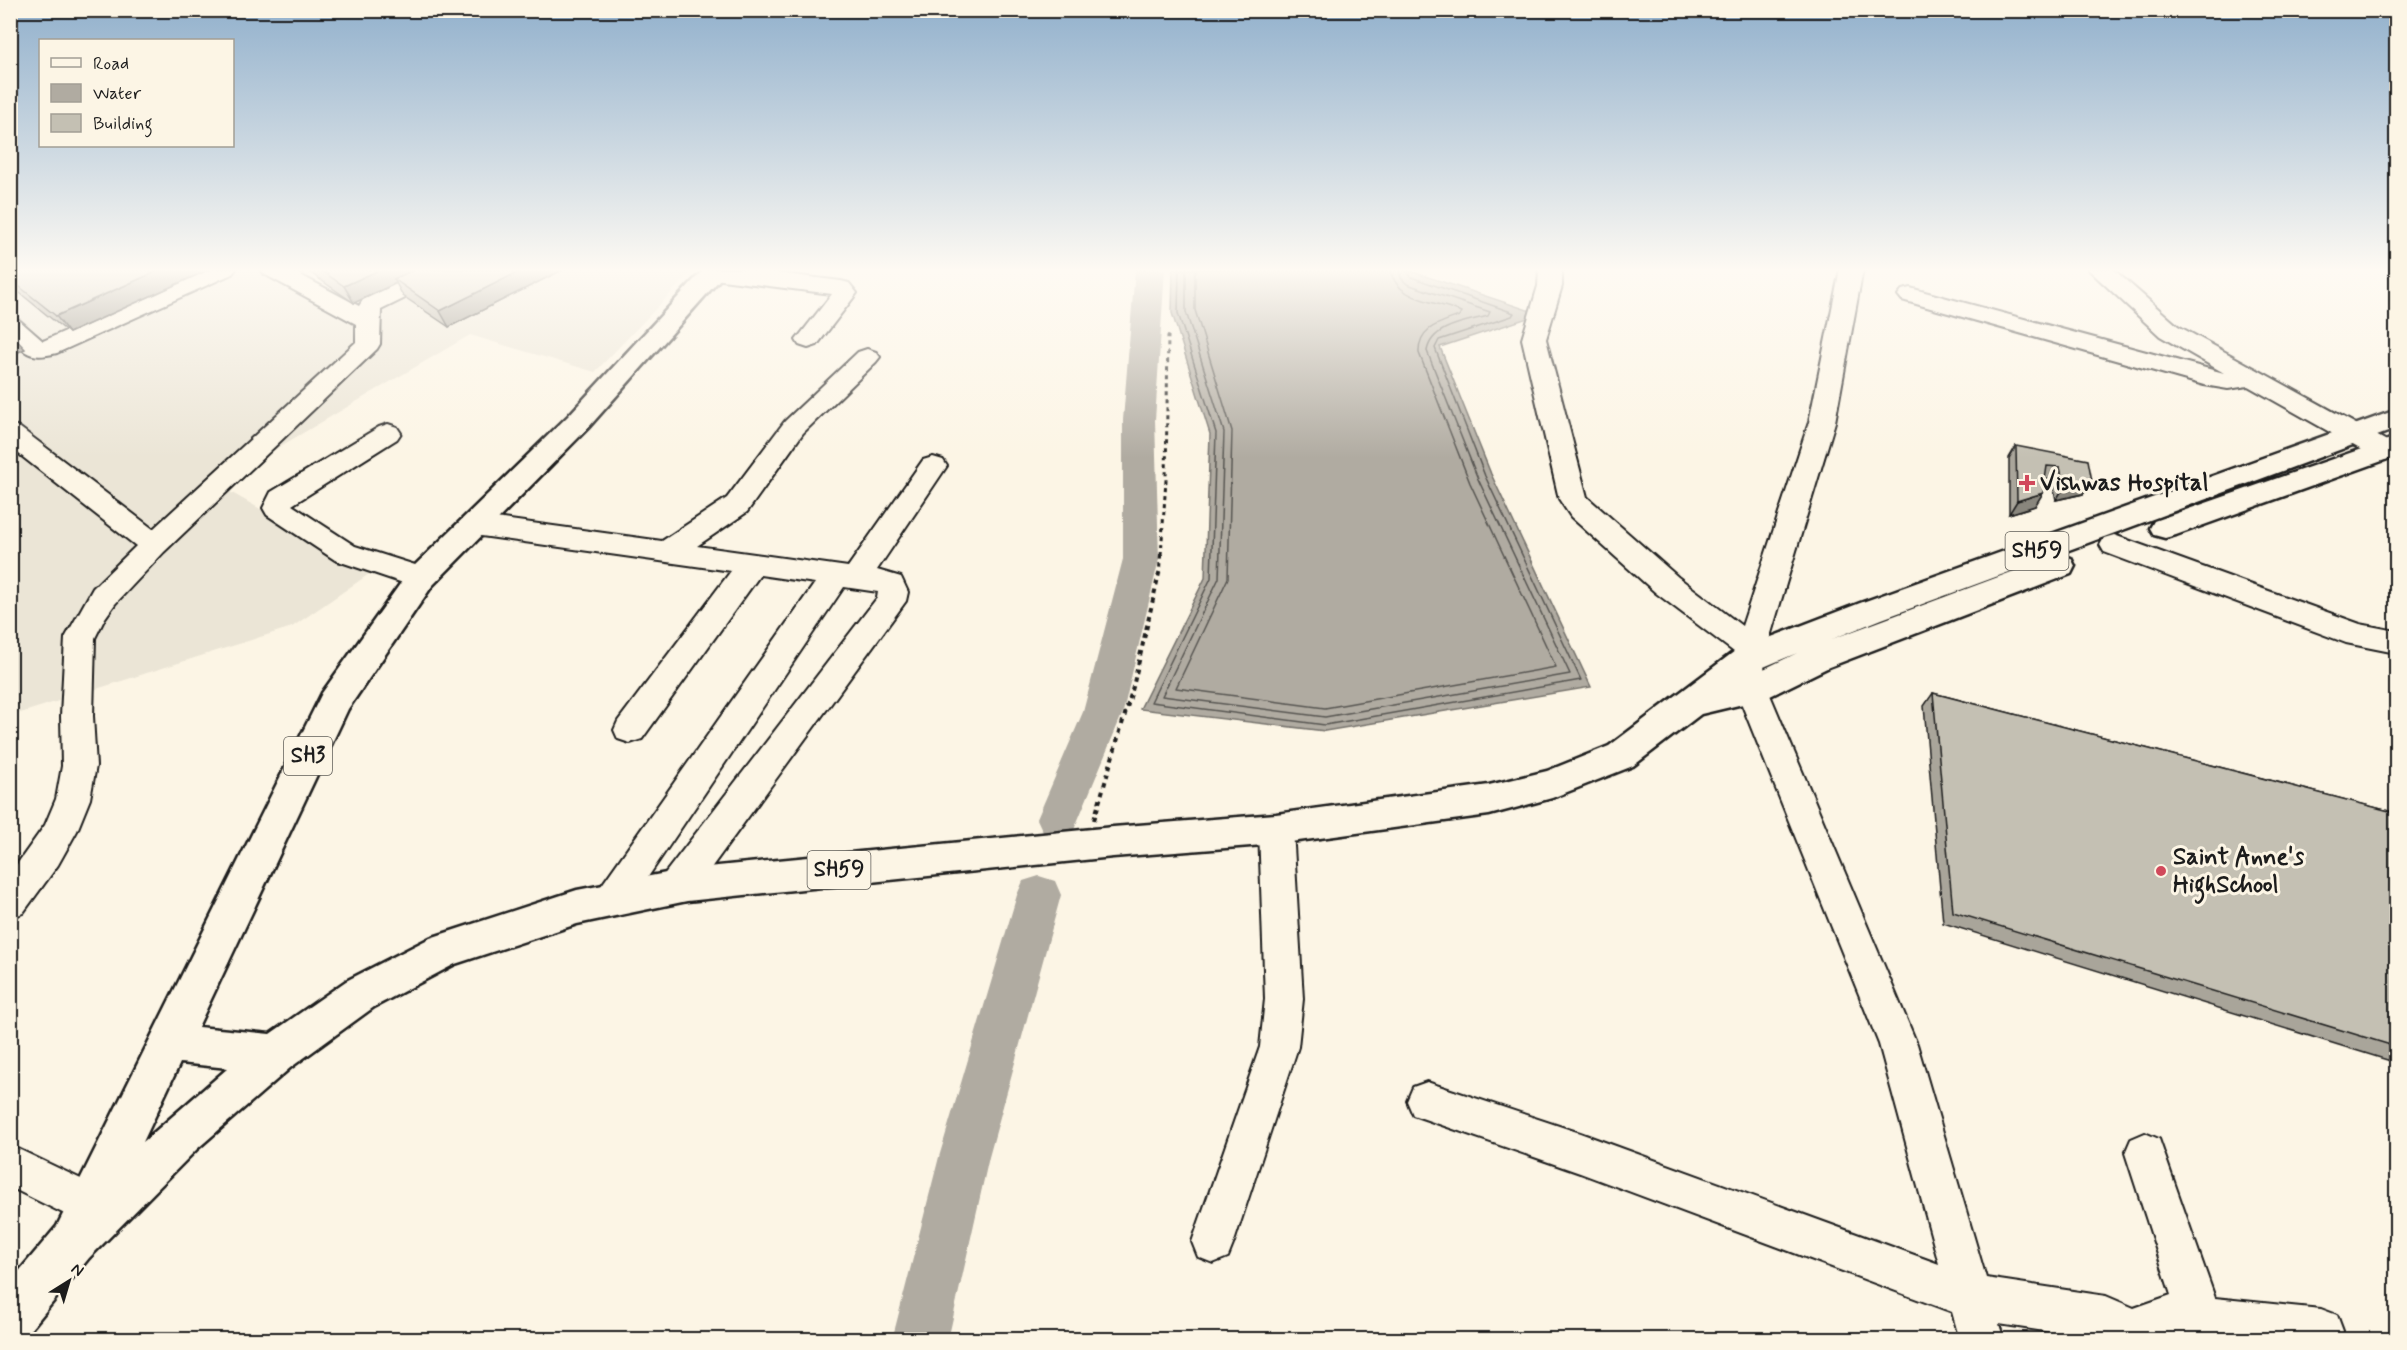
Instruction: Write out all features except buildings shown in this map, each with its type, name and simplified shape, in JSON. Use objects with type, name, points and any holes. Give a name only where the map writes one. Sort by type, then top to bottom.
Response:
[{"type":"main road","name":"SH3","points":[[10,1319],[73,1242],[334,702],[421,578],[578,422],[660,332]]},
{"type":"main road","name":"SH59","points":[[73,1242],[182,1134],[276,1054],[360,994],[444,950],[578,908],[676,887],[1086,845],[1276,830],[1489,800],[1552,784],[1621,756],[1689,704],[1750,666],[1817,658],[2062,553],[2397,419]]},
{"type":"main road","name":"SH59","points":[[2062,553],[2114,545],[2390,449]]},
{"type":"main road","points":[[169,1043],[276,1054]]},
{"type":"street","points":[[17,332],[35,349],[48,348],[84,332]]},
{"type":"street","points":[[10,902],[46,854],[60,831],[74,799],[79,766],[76,716],[80,638],[104,596],[154,545],[368,344],[369,332]]},
{"type":"street","points":[[808,340],[815,332]]},
{"type":"street","points":[[1535,332],[1534,339],[1573,499],[1581,510],[1667,585],[1750,666],[1898,1044],[1982,1340]]},
{"type":"street","points":[[1750,666],[1822,422],[1840,332]]},
{"type":"street","points":[[2043,332],[2213,379],[2228,381],[2251,377]]},
{"type":"street","points":[[2171,332],[2354,435],[2390,449]]},
{"type":"street","points":[[667,552],[737,505],[794,427],[867,357]]},
{"type":"street","points":[[10,433],[154,545]]},
{"type":"street","points":[[388,433],[281,499],[277,508],[345,553],[421,578]]},
{"type":"street","points":[[612,900],[846,577],[933,466]]},
{"type":"street","points":[[474,525],[883,582],[890,585],[893,592],[891,601],[676,887]]},
{"type":"street","points":[[2114,545],[2357,635],[2397,642]]},
{"type":"street","points":[[630,730],[752,564]]},
{"type":"street","points":[[1213,1242],[1279,1047],[1284,999],[1276,830]]},
{"type":"street","points":[[1427,1101],[1580,1153],[1970,1297],[2106,1318],[2139,1336],[2160,1319],[2181,1316],[2321,1331]]},
{"type":"street","points":[[2145,1153],[2200,1318]]},
{"type":"street","points":[[10,1165],[91,1206]]},
{"type":"path","points":[[1086,845],[1132,687],[1160,569],[1166,480],[1168,335]]},
{"type":"shaded area","points":[[11,332],[633,332],[595,372],[470,335],[216,484],[372,572],[292,627],[11,716]]},
{"type":"water","points":[[1178,332],[1485,332],[1440,347],[1491,474],[1591,687],[1325,731],[1140,709],[1205,578],[1210,434]]},
{"type":"waterway","points":[[1058,819],[1103,712],[1141,559],[1139,420],[1145,332]]},
{"type":"waterway","points":[[920,1340],[964,1157],[1039,895]]},
{"type":"place","name":"Vishwas Hospital","points":[[2027,483]]},
{"type":"place","name":"Saint Anne's HighSchool","points":[[2161,871]]}]
